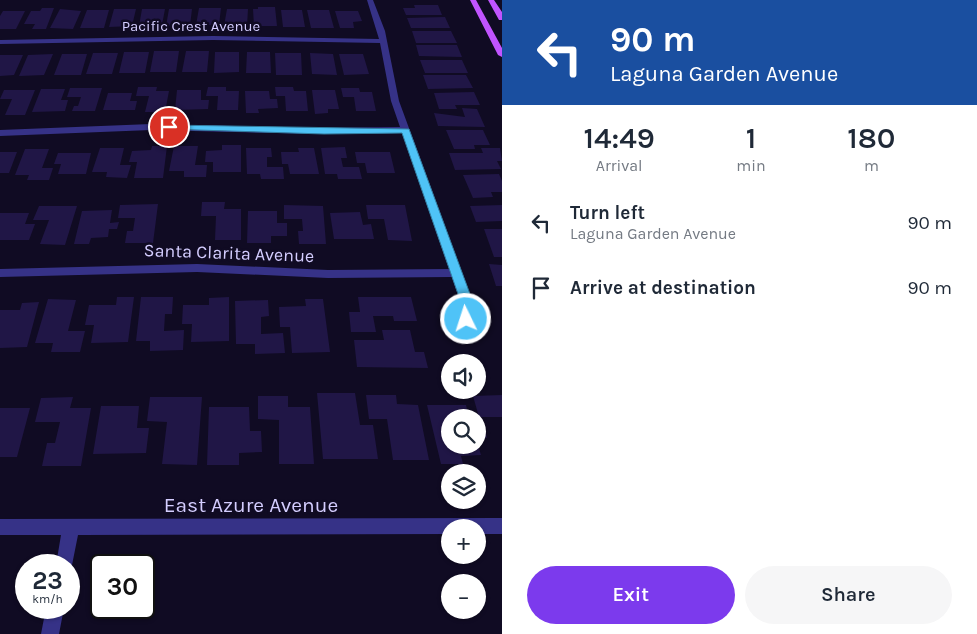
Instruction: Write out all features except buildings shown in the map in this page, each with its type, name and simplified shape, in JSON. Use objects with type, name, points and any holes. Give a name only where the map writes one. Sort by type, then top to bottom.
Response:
[{"type":"main road","points":[[473,0],[502,55]]},
{"type":"main road","points":[[491,0],[502,18]]},
{"type":"street","points":[[370,0],[383,41],[396,101],[457,273],[466,308],[465,331]]},
{"type":"street","name":"Pacific Crest Avenue","points":[[0,42],[213,38],[383,41]]},
{"type":"street","points":[[0,133],[151,127],[324,131],[406,130]]},
{"type":"street","name":"Santa Clarita Avenue","points":[[0,273],[197,268],[328,274],[457,273]]},
{"type":"street","name":"East Azure Avenue","points":[[0,527],[502,526]]},
{"type":"street","points":[[66,554],[71,527]]},
{"type":"street","points":[[50,634],[53,619]]},
{"type":"route","points":[[169,127],[324,131],[406,130],[464,294],[466,319]]}]
